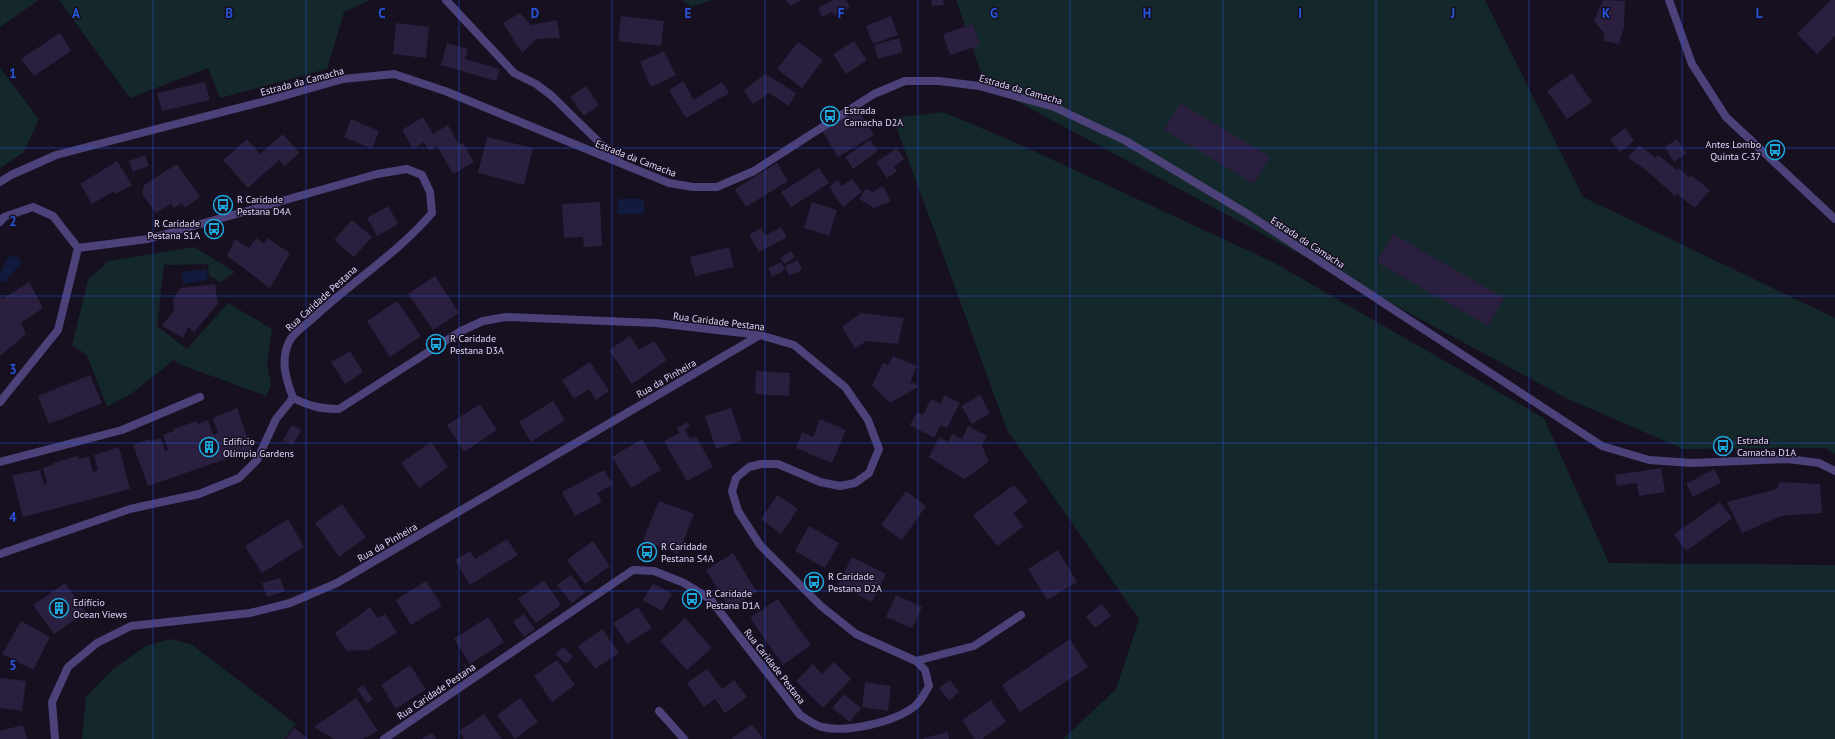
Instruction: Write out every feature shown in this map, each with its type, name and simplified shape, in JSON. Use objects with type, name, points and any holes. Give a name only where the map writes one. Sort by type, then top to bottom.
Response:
[{"type":"street","points":[[446,0],[514,73],[536,84],[552,96],[620,163]]},
{"type":"street","points":[[1669,0],[1692,64],[1726,117],[1835,219]]},
{"type":"street","name":"Estrada da Camacha","points":[[0,182],[11,175],[56,155],[274,99],[343,79],[394,74],[445,91],[669,183],[693,187],[717,187],[754,171],[874,94],[905,81],[939,81],[979,86],[1054,107],[1126,141],[1246,213],[1602,446],[1649,460],[1692,462],[1788,459],[1819,463],[1835,471]]},
{"type":"street","name":"Rua Caridade Pestana","points":[[78,248],[148,239],[377,174],[407,169],[422,175],[430,192],[432,213],[416,232],[329,302],[289,340],[285,358],[284,374],[293,398],[311,406],[325,409],[339,409],[461,331],[483,321],[506,317],[656,324],[760,335],[794,345],[845,387],[868,420],[879,449],[869,472],[855,483],[840,486],[820,482],[778,464],[761,464],[749,467],[736,478],[732,491],[738,511],[760,545],[821,606],[856,634],[916,661],[925,670],[929,686],[917,704],[905,713],[861,727],[838,729],[820,727],[800,715],[710,599],[684,583],[654,571],[633,570],[384,739]]},
{"type":"street","points":[[0,222],[4,217],[33,207],[53,216],[78,248],[58,330],[0,402]]},
{"type":"street","name":"Rua da Pinheira","points":[[55,739],[52,702],[68,667],[97,643],[131,626],[250,613],[290,603],[337,583],[760,335]]},
{"type":"street","points":[[0,462],[122,430],[200,396]]},
{"type":"street","points":[[0,554],[130,509],[199,494],[239,478],[256,460],[276,419],[293,398]]},
{"type":"street","points":[[916,661],[974,646],[1021,615]]},
{"type":"street","points":[[659,711],[684,739]]},
{"type":"green space","points":[[0,0],[39,0],[0,27]]},
{"type":"green space","points":[[59,0],[370,0],[344,12],[327,69],[220,98],[208,68],[130,98]]},
{"type":"green space","points":[[681,0],[712,0],[692,7]]},
{"type":"green space","points":[[956,0],[1485,0],[1583,197],[1835,318],[1835,454],[1825,448],[1683,449],[1568,399],[985,84]]},
{"type":"green space","points":[[0,68],[39,119],[24,152],[0,168]]},
{"type":"green space","points":[[943,112],[1012,141],[1273,262],[1544,418],[1609,563],[1835,565],[1835,739],[1063,739],[1116,689],[1139,619],[1007,430],[893,118]]},
{"type":"green space","points":[[194,247],[235,272],[221,282],[209,276],[208,264],[164,265],[157,326],[187,349],[228,303],[272,329],[267,363],[271,385],[266,396],[179,364],[174,360],[131,394],[107,407],[87,355],[72,345],[88,280],[108,261]]},
{"type":"green space","points":[[170,639],[191,644],[296,724],[284,739],[82,739],[86,697],[112,670],[146,646]]},
{"type":"water","points":[[618,199],[644,199],[644,214],[617,214]]},
{"type":"water","points":[[16,256],[20,259],[21,263],[5,282],[0,281],[0,273],[9,257]]},
{"type":"water","points":[[206,269],[208,280],[183,284],[182,272]]},
{"type":"building","points":[[786,0],[802,0],[790,6]]},
{"type":"building","points":[[833,0],[846,0],[850,7],[834,16],[832,12],[822,17],[818,8]]},
{"type":"building","points":[[931,0],[943,0],[944,5],[932,6]]},
{"type":"building","points":[[1603,0],[1625,1],[1624,27],[1619,44],[1604,41],[1604,33],[1594,21]]},
{"type":"building","points":[[1831,0],[1835,0],[1835,36],[1817,54],[1797,34]]},
{"type":"building","points":[[520,13],[531,25],[557,20],[560,38],[537,39],[522,53],[503,23]]},
{"type":"building","points":[[621,16],[664,21],[661,46],[618,41]]},
{"type":"building","points":[[891,16],[898,35],[873,44],[866,26]]},
{"type":"building","points":[[396,23],[429,27],[426,58],[393,54]]},
{"type":"building","points":[[973,24],[980,45],[950,55],[943,34]]},
{"type":"building","points":[[60,33],[71,51],[34,76],[21,59]]},
{"type":"building","points":[[899,38],[903,52],[878,59],[874,45]]},
{"type":"building","points":[[854,41],[867,60],[846,74],[833,54]]},
{"type":"building","points":[[798,42],[823,60],[802,88],[777,69]]},
{"type":"building","points":[[447,43],[468,49],[465,59],[500,69],[496,81],[441,65]]},
{"type":"building","points":[[664,51],[676,75],[651,87],[640,62]]},
{"type":"building","points":[[1572,73],[1592,102],[1567,119],[1547,91]]},
{"type":"building","points":[[765,74],[796,93],[789,106],[769,93],[753,104],[744,90]]},
{"type":"building","points":[[683,81],[694,100],[722,82],[729,93],[686,118],[669,90]]},
{"type":"building","points":[[205,82],[210,100],[162,111],[157,93]]},
{"type":"building","points":[[586,86],[599,105],[584,116],[570,97]]},
{"type":"building","points":[[1180,103],[1270,157],[1254,184],[1164,130]]},
{"type":"building","points":[[857,108],[874,135],[838,157],[821,129]]},
{"type":"building","points":[[423,117],[433,134],[448,125],[459,145],[463,143],[474,162],[453,174],[437,146],[429,151],[424,142],[413,149],[402,130]]},
{"type":"building","points":[[351,119],[379,131],[372,149],[344,137]]},
{"type":"building","points":[[1625,128],[1634,141],[1620,152],[1610,139]]},
{"type":"building","points":[[283,134],[299,153],[285,166],[279,160],[248,188],[223,160],[247,139],[260,154]]},
{"type":"building","points":[[487,137],[533,148],[524,185],[478,173]]},
{"type":"building","points":[[1677,139],[1686,154],[1674,162],[1665,147]]},
{"type":"building","points":[[870,140],[878,151],[853,169],[845,157]]},
{"type":"building","points":[[1639,145],[1656,158],[1658,155],[1677,170],[1679,168],[1690,178],[1692,176],[1710,190],[1695,208],[1677,194],[1675,196],[1646,170],[1628,158]]},
{"type":"building","points":[[897,148],[904,159],[894,167],[897,171],[887,178],[876,162]]},
{"type":"building","points":[[145,155],[149,166],[133,172],[129,161]]},
{"type":"building","points":[[117,161],[132,185],[116,194],[114,191],[92,204],[80,184]]},
{"type":"building","points":[[777,163],[788,181],[746,207],[735,189]]},
{"type":"building","points":[[177,164],[200,197],[185,208],[182,203],[174,208],[171,204],[156,213],[142,194],[144,185]]},
{"type":"building","points":[[819,168],[829,183],[791,207],[781,192]]},
{"type":"building","points":[[852,179],[862,192],[843,207],[829,187],[838,180],[842,186]]},
{"type":"building","points":[[883,186],[891,201],[874,208],[859,199],[866,189],[873,192]]},
{"type":"building","points":[[600,202],[602,246],[584,247],[583,237],[564,238],[562,204]]},
{"type":"building","points":[[812,202],[837,210],[829,236],[804,228]]},
{"type":"building","points":[[388,206],[398,224],[377,236],[367,218]]},
{"type":"building","points":[[352,220],[372,237],[354,257],[334,240]]},
{"type":"building","points":[[781,227],[787,237],[759,252],[749,235],[761,228],[765,236]]},
{"type":"building","points":[[1393,234],[1504,298],[1488,326],[1377,262]]},
{"type":"building","points":[[256,238],[264,244],[267,238],[290,253],[270,288],[227,256],[235,239],[249,248]]},
{"type":"building","points":[[729,247],[734,267],[695,276],[690,257]]},
{"type":"building","points":[[791,251],[795,257],[785,264],[780,258]]},
{"type":"building","points":[[798,260],[802,270],[789,276],[785,266]]},
{"type":"building","points":[[781,262],[785,270],[772,277],[768,268]]},
{"type":"building","points":[[435,276],[459,313],[433,330],[408,294]]},
{"type":"building","points":[[29,282],[43,308],[21,323],[26,334],[0,356],[0,294],[2,299]]},
{"type":"building","points":[[215,284],[218,304],[194,332],[188,327],[183,338],[162,326],[174,310],[173,299],[180,288]]},
{"type":"building","points":[[397,301],[421,336],[390,357],[367,321]]},
{"type":"building","points":[[861,313],[904,318],[898,344],[866,341],[855,349],[842,327]]},
{"type":"building","points":[[630,336],[639,350],[654,341],[667,360],[632,384],[609,350]]},
{"type":"building","points":[[350,351],[363,372],[345,384],[331,362]]},
{"type":"building","points":[[893,356],[917,366],[910,383],[915,383],[918,387],[890,403],[872,385],[883,363],[888,365]]},
{"type":"building","points":[[590,362],[609,391],[596,400],[589,389],[574,399],[562,380]]},
{"type":"building","points":[[756,371],[790,373],[789,396],[755,394]]},
{"type":"building","points":[[90,375],[102,403],[49,424],[38,396]]},
{"type":"building","points":[[945,395],[960,403],[947,428],[941,425],[934,438],[910,425],[917,412],[923,415],[931,399],[940,404]]},
{"type":"building","points":[[980,395],[990,413],[972,424],[961,406]]},
{"type":"building","points":[[553,401],[565,420],[531,442],[519,422]]},
{"type":"building","points":[[480,404],[497,430],[464,452],[447,425]]},
{"type":"building","name":"Edifício Olímpia Gardens","points":[[237,408],[252,450],[148,486],[133,445],[150,439],[151,441],[161,438],[165,451],[168,450],[163,435],[174,431],[173,429],[197,421],[198,424],[208,420],[213,435],[218,433],[213,418]]},
{"type":"building","points":[[731,408],[742,440],[716,449],[705,416]]},
{"type":"building","points":[[820,419],[846,430],[832,463],[796,448],[802,432],[813,437]]},
{"type":"building","points":[[688,422],[690,426],[685,429],[690,439],[696,436],[713,467],[687,481],[664,441],[679,433],[677,428]]},
{"type":"building","points":[[292,425],[301,430],[293,445],[283,440]]},
{"type":"building","points":[[968,426],[987,436],[982,446],[989,462],[964,479],[929,457],[939,437],[948,442],[952,434],[962,439]]},
{"type":"building","points":[[642,439],[661,470],[631,488],[612,457]]},
{"type":"building","points":[[431,442],[448,467],[419,488],[401,463]]},
{"type":"building","points":[[119,447],[130,489],[23,517],[12,475],[40,470],[44,484],[47,483],[43,468],[54,465],[53,463],[78,456],[78,459],[89,457],[93,472],[98,470],[94,455]]},
{"type":"building","points":[[1661,468],[1665,492],[1639,496],[1637,483],[1617,486],[1615,475]]},
{"type":"building","points":[[1714,469],[1721,482],[1693,497],[1686,484]]},
{"type":"building","points":[[604,470],[613,485],[597,493],[602,502],[575,516],[562,492]]},
{"type":"building","points":[[1779,482],[1820,484],[1822,513],[1781,516],[1742,533],[1727,502],[1777,489]]},
{"type":"building","points":[[1014,485],[1028,502],[1013,513],[1023,527],[997,546],[973,515]]},
{"type":"building","points":[[906,491],[926,506],[902,540],[881,525]]},
{"type":"building","points":[[777,495],[798,509],[781,534],[761,519]]},
{"type":"building","points":[[659,501],[694,514],[678,554],[643,540]]},
{"type":"building","points":[[1720,502],[1732,518],[1686,551],[1674,534]]},
{"type":"building","points":[[342,504],[366,537],[339,557],[315,523]]},
{"type":"building","points":[[288,519],[304,547],[262,573],[245,546]]},
{"type":"building","points":[[809,526],[839,543],[825,568],[795,551]]},
{"type":"building","points":[[507,539],[518,555],[470,585],[455,560],[470,551],[475,559]]},
{"type":"building","points":[[593,541],[610,566],[585,584],[567,560]]},
{"type":"building","points":[[1058,550],[1077,582],[1047,600],[1028,569]]},
{"type":"building","points":[[733,553],[757,592],[730,609],[706,570]]},
{"type":"building","points":[[852,557],[886,574],[872,602],[838,585]]},
{"type":"building","points":[[571,575],[585,593],[572,603],[557,585]]},
{"type":"building","points":[[280,578],[285,591],[267,597],[262,583]]},
{"type":"building","points":[[544,580],[561,605],[536,623],[518,599]]},
{"type":"building","points":[[426,581],[442,606],[411,625],[396,600]]},
{"type":"building","name":"Edifício Ocean Views","points":[[65,583],[86,612],[54,634],[33,605]]},
{"type":"building","points":[[653,583],[672,594],[662,611],[643,600]]},
{"type":"building","points":[[896,595],[922,607],[912,628],[886,617]]},
{"type":"building","points":[[778,599],[811,645],[783,665],[750,618]]},
{"type":"building","points":[[1102,604],[1111,616],[1095,628],[1086,616]]},
{"type":"building","points":[[370,607],[378,618],[385,614],[397,633],[369,650],[347,651],[335,633]]},
{"type":"building","points":[[638,607],[652,628],[627,644],[613,623]]},
{"type":"building","points":[[524,614],[535,629],[524,637],[513,622]]},
{"type":"building","points":[[488,617],[504,642],[470,664],[454,639]]},
{"type":"building","points":[[685,618],[712,648],[687,670],[660,641]]},
{"type":"building","name":"Edifício Ocean Views","points":[[21,621],[50,637],[33,670],[2,654]]},
{"type":"building","points":[[602,629],[619,653],[595,669],[578,646]]},
{"type":"building","points":[[1070,639],[1088,667],[1020,712],[1002,685]]},
{"type":"building","points":[[563,647],[573,656],[566,664],[555,654]]},
{"type":"building","points":[[557,660],[575,685],[552,702],[534,676]]},
{"type":"building","points":[[834,662],[851,679],[823,708],[796,681],[813,664],[822,674]]},
{"type":"building","points":[[410,665],[426,689],[396,709],[381,685]]},
{"type":"building","points":[[707,669],[722,689],[734,680],[747,697],[725,713],[715,699],[704,707],[687,683]]},
{"type":"building","points":[[0,678],[26,681],[22,711],[0,708]]},
{"type":"building","points":[[950,680],[959,692],[949,701],[939,688]]},
{"type":"building","points":[[865,682],[891,686],[888,711],[862,707]]},
{"type":"building","points":[[363,685],[373,699],[367,704],[357,689]]},
{"type":"building","points":[[844,694],[861,708],[850,722],[832,708]]},
{"type":"building","points":[[356,698],[378,731],[363,739],[334,739],[314,727]]},
{"type":"building","points":[[520,698],[538,722],[515,739],[497,715]]},
{"type":"building","points":[[991,700],[1006,722],[982,739],[974,739],[962,720]]},
{"type":"building","points":[[484,714],[502,739],[464,739],[459,731]]},
{"type":"building","points":[[752,724],[763,739],[731,739]]},
{"type":"building","points":[[23,725],[27,739],[0,739],[0,731]]},
{"type":"building","points":[[294,728],[309,739],[286,739]]},
{"type":"building","points":[[948,732],[949,739],[924,739],[924,738]]},
{"type":"building","points":[[432,733],[436,739],[421,739]]},
{"type":"place","name":"Estrada Camacha D2A","points":[[830,116]]},
{"type":"place","name":"Antes Lombo Quinta C-37","points":[[1775,150]]},
{"type":"place","name":"R Caridade Pestana D4A","points":[[223,205]]},
{"type":"place","name":"R Caridade Pestana S1A","points":[[214,229]]},
{"type":"place","name":"R Caridade Pestana D3A","points":[[436,344]]},
{"type":"place","name":"Estrada Camacha D1A","points":[[1723,446]]},
{"type":"place","name":"Edifício Olímpia Gardens","points":[[209,447]]},
{"type":"place","name":"R Caridade Pestana S4A","points":[[647,552]]},
{"type":"place","name":"R Caridade Pestana D2A","points":[[814,582]]},
{"type":"place","name":"R Caridade Pestana D1A","points":[[692,599]]},
{"type":"place","name":"Edifício Ocean Views","points":[[59,608]]}]
